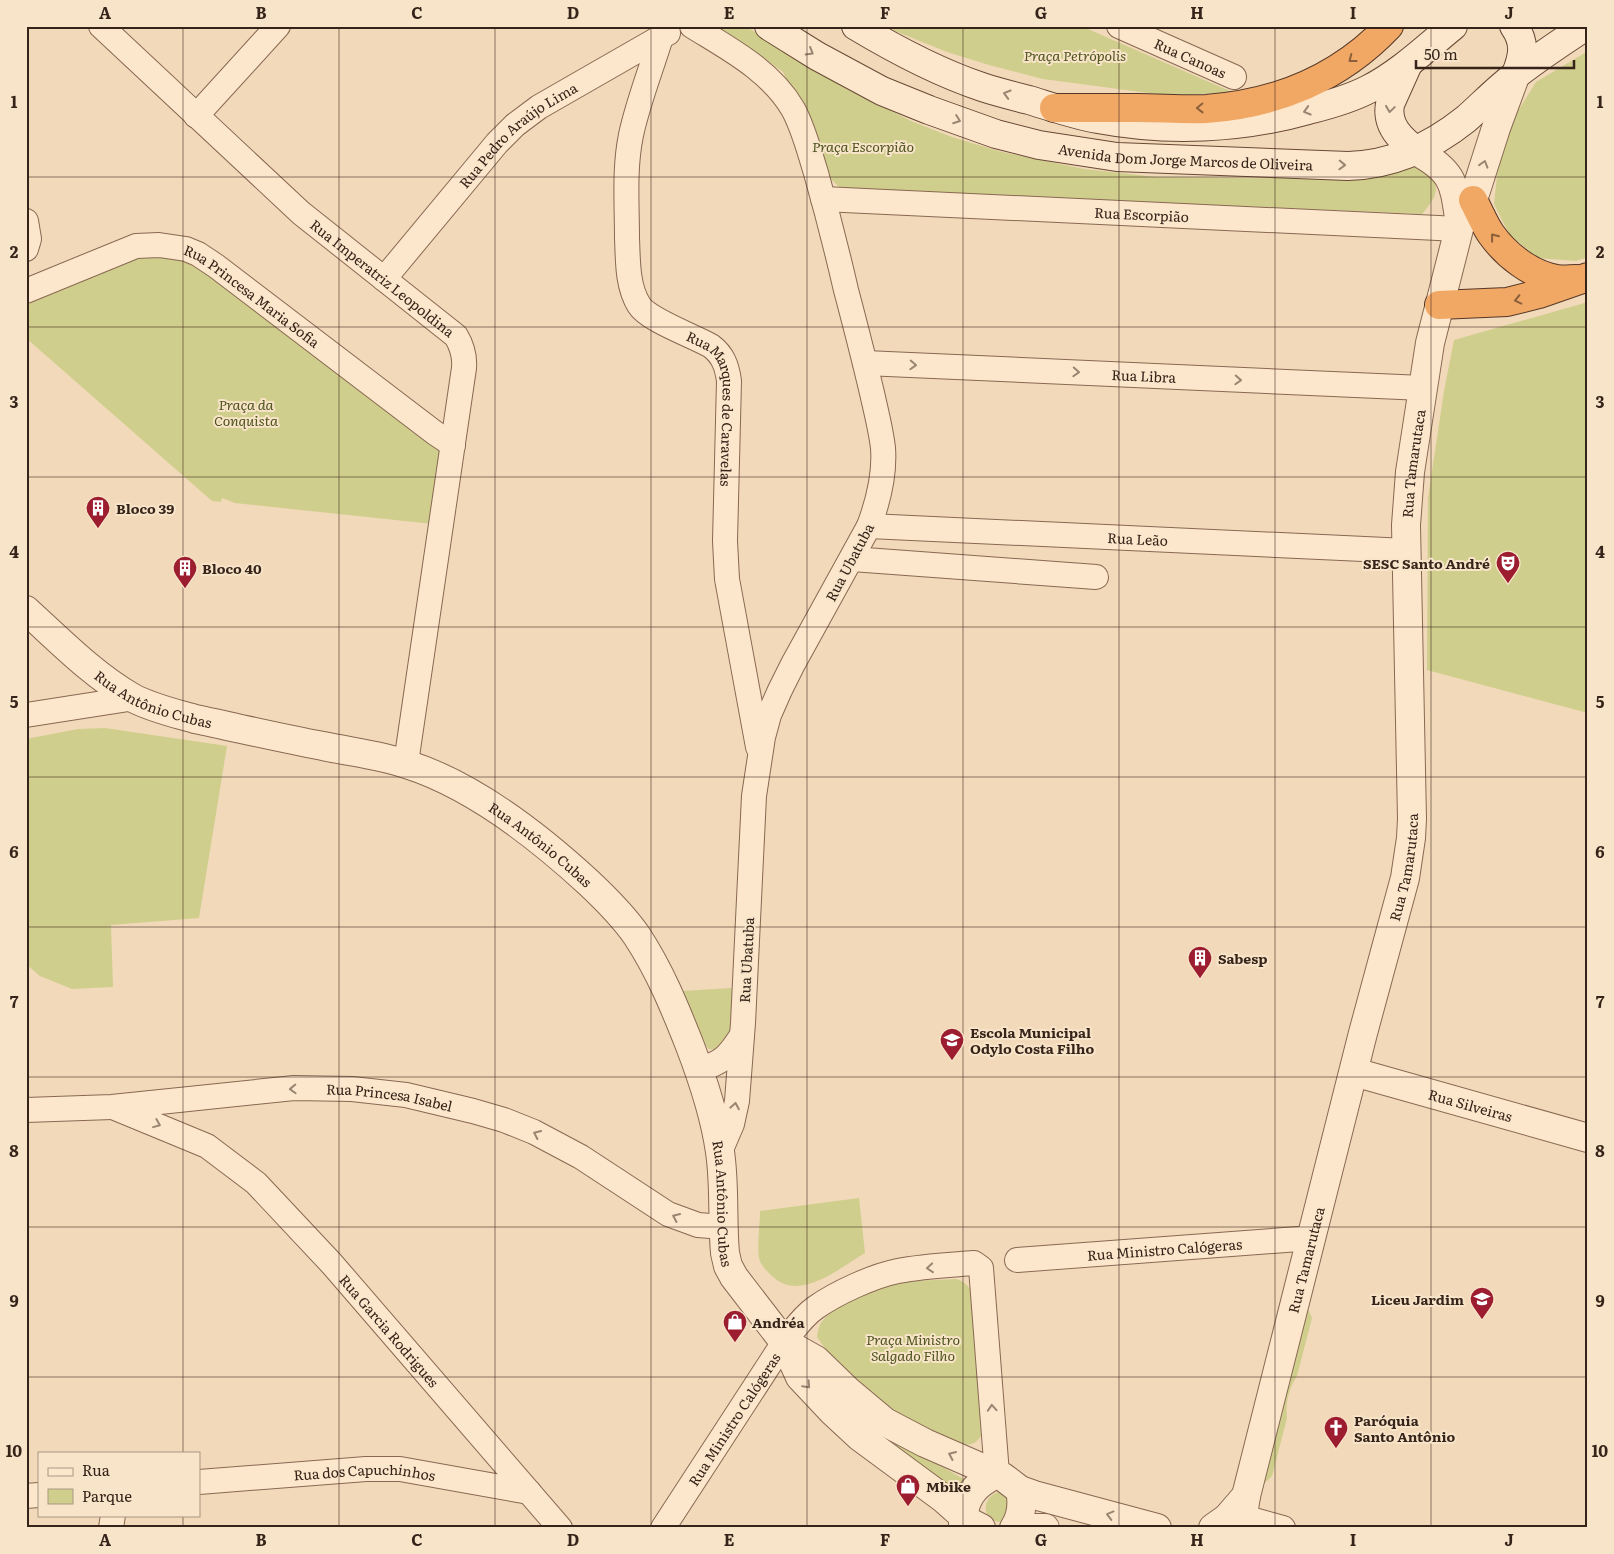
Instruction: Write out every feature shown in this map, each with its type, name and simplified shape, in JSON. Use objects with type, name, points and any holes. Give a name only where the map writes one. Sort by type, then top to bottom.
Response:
[{"type":"highway","points":[[1054,108],[1206,109],[1267,99],[1297,89],[1334,72],[1356,56],[1389,26]]},
{"type":"highway","points":[[1473,200],[1491,235],[1509,255],[1543,275],[1558,279],[1584,278]]},
{"type":"highway","points":[[1439,305],[1507,302],[1539,294],[1584,278]]},
{"type":"street","name":"Rua Imperatriz Leopoldina","points":[[100,26],[301,213],[456,336],[460,343],[465,359],[464,368],[406,763]]},
{"type":"street","points":[[196,116],[278,26]]},
{"type":"street","name":"Rua Ubatuba","points":[[692,26],[742,56],[765,75],[780,90],[805,136],[865,363],[883,450],[880,486],[875,511],[869,526],[780,690],[769,716],[760,754],[754,796],[742,1035],[736,1101],[732,1124],[720,1152]]},
{"type":"street","name":"Avenida Dom Jorge Marcos de Oliveira","points":[[769,26],[817,56],[882,91],[996,134],[1039,145],[1117,157],[1348,166],[1377,164],[1430,145],[1457,125],[1516,74],[1586,26]]},
{"type":"street","name":"Avenida Dom Jorge Marcos de Oliveira","points":[[856,26],[887,45],[981,87],[1098,119],[1163,126],[1238,125],[1280,118],[1326,105],[1368,89],[1408,64],[1454,26]]},
{"type":"street","name":"Rua Canoas","points":[[1119,26],[1234,76]]},
{"type":"street","name":"Rua Tamarutaca","points":[[1213,1528],[1227,1518],[1243,1514],[1354,1072],[1405,878],[1411,838],[1407,502],[1430,342],[1459,227],[1473,200],[1496,128],[1522,58],[1522,43],[1514,26]]},
{"type":"street","name":"Rua Pedro Araújo Lima","points":[[384,279],[514,125],[539,107],[671,32]]},
{"type":"street","name":"Rua Marques de Caravelas","points":[[671,32],[638,109],[628,154],[626,185],[628,265],[633,294],[639,306],[649,315],[718,351],[727,370],[729,381],[725,541],[726,579],[760,754]]},
{"type":"street","name":"Rua Tamarutaca","points":[[1408,64],[1388,111],[1391,124],[1399,137],[1416,151],[1438,164],[1450,178],[1454,189],[1459,227]]},
{"type":"street","name":"Rua Escorpião","points":[[823,199],[1459,227]]},
{"type":"street","points":[[26,221],[29,239],[26,250]]},
{"type":"street","name":"Rua Princesa Maria Sofia","points":[[26,291],[136,246],[158,245],[186,249],[198,254],[216,266],[453,445]]},
{"type":"street","name":"Rua Libra","points":[[865,363],[1422,388]]},
{"type":"street","name":"Rua Leão","points":[[869,526],[1407,551]]},
{"type":"street","points":[[852,559],[1096,577]]},
{"type":"street","name":"Rua Antônio Cubas","points":[[26,610],[82,662],[104,679],[135,698],[162,710],[195,719],[406,763],[440,778],[490,804],[522,826],[570,865],[605,898],[636,934],[654,964],[680,1018],[699,1070],[720,1152],[725,1253],[728,1266],[734,1277],[784,1342],[800,1377],[832,1411],[860,1437],[944,1499],[969,1524]]},
{"type":"street","points":[[26,715],[135,698]]},
{"type":"street","points":[[699,1070],[725,1059],[742,1035]]},
{"type":"street","name":"Rua Silveiras","points":[[1354,1072],[1588,1138]]},
{"type":"street","name":"Rua Princesa Isabel","points":[[26,1110],[112,1107],[294,1088],[367,1091],[406,1095],[481,1113],[534,1132],[581,1157],[668,1214],[698,1225],[723,1228]]},
{"type":"street","name":"Rua Garcia Rodrigues","points":[[181,1099],[186,1114],[206,1146]]},
{"type":"street","name":"Rua Garcia Rodrigues","points":[[112,1107],[206,1146],[256,1183],[302,1231],[560,1528]]},
{"type":"street","name":"Rua Ministro Calógeras","points":[[1017,1260],[1312,1238]]},
{"type":"street","name":"Rua Ministro Calógeras","points":[[663,1528],[784,1342],[804,1317],[814,1308],[860,1284],[884,1275],[910,1269],[974,1263],[982,1271],[997,1474]]},
{"type":"street","name":"Rua Antônio Cubas","points":[[784,1342],[816,1360],[848,1391],[885,1422],[924,1443],[1010,1480],[1020,1490],[1157,1528]]},
{"type":"street","name":"Rua dos Capuchinhos","points":[[200,1482],[366,1469],[400,1469],[530,1492]]},
{"type":"street","points":[[969,1524],[965,1505],[970,1495],[981,1482],[997,1474]]},
{"type":"street","points":[[1014,1528],[1018,1522],[1022,1506],[1020,1490]]},
{"type":"street","points":[[1243,1514],[1283,1528]]},
{"type":"street","points":[[1020,1528],[1045,1528]]},
{"type":"green space","name":"Praça Escorpião","points":[[713,26],[745,26],[861,95],[911,121],[952,137],[1002,152],[1084,169],[1156,177],[1360,179],[1416,167],[1431,178],[1436,188],[1435,193],[1422,214],[844,189],[828,176],[783,72],[747,46]]},
{"type":"green space","name":"Praça Petrópolis","points":[[887,26],[1081,26],[1232,92],[1171,96],[1043,79],[947,52]]},
{"type":"green space","points":[[1588,51],[1588,257],[1576,261],[1537,258],[1509,234],[1494,204],[1499,157],[1518,111],[1536,82]]},
{"type":"green space","name":"Praça da Conquista","points":[[138,253],[161,254],[194,263],[439,445],[442,456],[433,524],[235,503],[222,498],[221,502],[212,501],[26,338],[26,309],[32,301]]},
{"type":"green space","name":"SESC Santo André","points":[[1588,302],[1588,713],[1427,670],[1428,498],[1444,391],[1454,340]]},
{"type":"green space","points":[[105,728],[227,746],[199,918],[111,925],[113,987],[72,989],[40,976],[26,964],[26,739],[78,729]]},
{"type":"green space","points":[[732,988],[730,1036],[719,1050],[709,1049],[682,991]]},
{"type":"green space","points":[[859,1198],[865,1253],[832,1274],[807,1285],[795,1286],[783,1283],[772,1276],[763,1266],[758,1253],[760,1211]]},
{"type":"green space","name":"Praça Ministro Salgado Filho","points":[[956,1279],[968,1286],[975,1299],[982,1434],[975,1442],[967,1445],[913,1424],[875,1400],[829,1354],[817,1337],[818,1330],[824,1319],[853,1299],[891,1286],[913,1281]]},
{"type":"green space","points":[[1308,1309],[1312,1318],[1297,1376],[1288,1396],[1287,1418],[1272,1476],[1266,1482],[1263,1482]]},
{"type":"green space","points":[[810,1367],[898,1441],[967,1481],[956,1492],[880,1439]]},
{"type":"green space","points":[[998,1492],[1012,1497],[1003,1522],[996,1522],[991,1519],[986,1510],[988,1500]]},
{"type":"place","name":"Bloco 39","points":[[98,529]]},
{"type":"place","name":"SESC Santo André","points":[[1508,584]]},
{"type":"place","name":"Bloco 40","points":[[185,589]]},
{"type":"place","name":"Sabesp","points":[[1200,979]]},
{"type":"place","name":"Escola Municipal Odylo Costa Filho","points":[[952,1061]]},
{"type":"place","name":"Liceu Jardim","points":[[1482,1320]]},
{"type":"place","name":"Andréa","points":[[735,1343]]},
{"type":"place","name":"Paróquia Santo Antônio","points":[[1336,1449]]},
{"type":"place","name":"Mbike","points":[[908,1507]]}]
